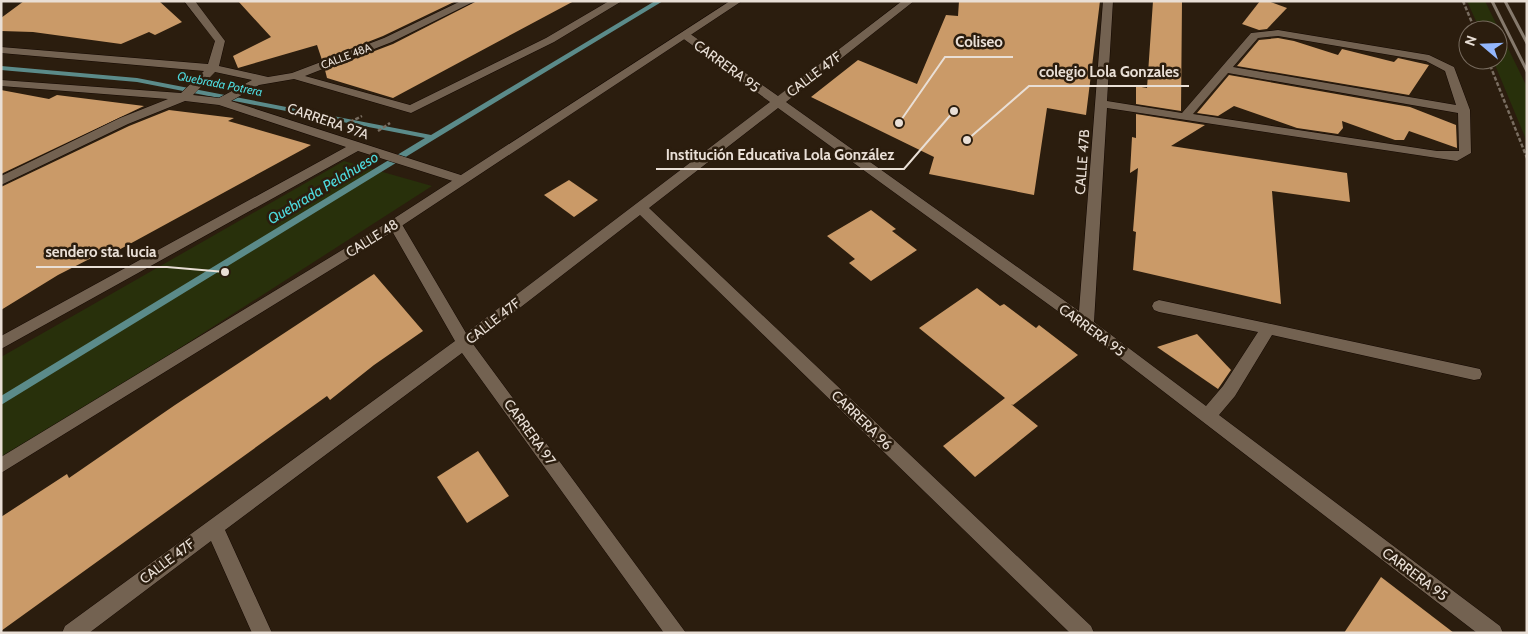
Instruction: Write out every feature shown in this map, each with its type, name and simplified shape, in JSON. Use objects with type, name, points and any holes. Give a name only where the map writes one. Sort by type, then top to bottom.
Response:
[{"type":"street","points":[[1,180],[124,121],[185,96],[211,70],[218,53],[220,41],[189,1]]},
{"type":"street","points":[[442,1],[453,9]]},
{"type":"street","name":"CALLE 48A","points":[[224,101],[260,80],[294,76],[388,40],[470,1]]},
{"type":"street","points":[[294,76],[411,109],[550,40],[616,1]]},
{"type":"street","name":"CALLE 48","points":[[1,466],[395,224],[737,1]]},
{"type":"street","name":"CALLE 47F","points":[[72,633],[214,526],[464,343],[910,1]]},
{"type":"street","name":"CALLE 47B","points":[[1086,324],[1108,1]]},
{"type":"street","points":[[1101,104],[1457,157],[1465,153],[1464,110],[1450,69],[1429,58],[1263,33],[1255,35],[1185,116]]},
{"type":"street","name":"CARRERA 95","points":[[685,35],[1086,324],[1493,633]]},
{"type":"street","points":[[1,50],[211,70],[260,80]]},
{"type":"street","points":[[1225,70],[1464,110]]},
{"type":"street","name":"CARRERA 97A","points":[[1,83],[185,96],[224,101],[375,153],[462,180]]},
{"type":"street","points":[[1,343],[357,146]]},
{"type":"street","name":"CARRERA 96","points":[[640,207],[1084,633]]},
{"type":"street","name":"CARRERA 97","points":[[395,224],[464,343],[676,633]]},
{"type":"street","points":[[1159,306],[1474,374]]},
{"type":"street","points":[[1208,416],[1229,392],[1268,328]]},
{"type":"street","points":[[214,526],[262,633]]},
{"type":"path","points":[[1463,1],[1471,20]]},
{"type":"path","points":[[1492,70],[1527,158]]},
{"type":"path","points":[[325,135],[388,103]]},
{"type":"path","points":[[357,146],[411,109]]},
{"type":"green space","points":[[1467,1],[1485,1],[1494,20],[1476,20]]},
{"type":"green space","points":[[1508,48],[1527,87],[1527,142],[1497,70],[1508,70]]},
{"type":"green space","points":[[344,161],[432,186],[1,463],[1,357]]},
{"type":"building","points":[[24,1],[159,1],[182,22],[155,35],[149,32],[121,44],[33,32],[1,31],[1,18]]},
{"type":"building","points":[[238,1],[456,1],[383,36],[322,60],[317,45],[238,68],[233,56],[271,37]]},
{"type":"building","points":[[477,1],[574,1],[393,98],[327,78],[325,70],[393,44]]},
{"type":"building","points":[[959,1],[1100,1],[1086,115],[1047,108],[1034,195],[929,174],[934,157],[811,97],[858,60],[917,84],[946,15],[958,16]]},
{"type":"building","points":[[1153,1],[1182,1],[1181,111],[1136,104],[1136,86],[1147,88]]},
{"type":"building","points":[[1260,1],[1268,1],[1287,8],[1267,29],[1259,30],[1242,24]]},
{"type":"building","points":[[1278,38],[1338,55],[1342,49],[1394,62],[1398,58],[1429,65],[1409,95],[1237,66],[1259,40]]},
{"type":"building","points":[[1229,75],[1410,107],[1456,125],[1457,148],[1409,131],[1404,140],[1395,140],[1342,121],[1343,128],[1338,134],[1297,128],[1234,106],[1218,116],[1197,113]]},
{"type":"building","points":[[1,90],[49,99],[57,95],[144,106],[1,174]]},
{"type":"building","points":[[169,110],[234,118],[228,121],[311,145],[115,252],[111,248],[58,275],[1,310],[1,187],[129,126]]},
{"type":"building","points":[[1136,114],[1205,125],[1171,146],[1347,173],[1350,202],[1272,191],[1281,304],[1133,270],[1136,232],[1133,231],[1138,168],[1130,173],[1132,137],[1136,138]]},
{"type":"building","points":[[569,180],[598,200],[574,217],[544,195]]},
{"type":"building","points":[[871,210],[896,229],[892,231],[917,250],[871,281],[849,263],[855,259],[827,236]]},
{"type":"building","points":[[374,274],[423,331],[374,365],[330,400],[327,396],[1,631],[1,517],[67,474],[69,478],[175,405]]},
{"type":"building","points":[[977,288],[1000,306],[1004,304],[1036,328],[1039,325],[1078,355],[1013,405],[1011,404],[1038,426],[975,477],[943,446],[1005,398],[919,328]]},
{"type":"building","points":[[1197,334],[1231,370],[1218,389],[1157,347]]},
{"type":"building","points":[[478,451],[509,496],[467,523],[437,477]]},
{"type":"building","points":[[1381,577],[1454,633],[1344,633]]},
{"type":"waterway","name":"Quebrada Pelahueso","points":[[432,137],[660,1]]},
{"type":"waterway","name":"Quebrada Potrera","points":[[1,68],[137,80],[432,137]]},
{"type":"waterway","name":"Quebrada Pelahueso","points":[[1,401],[432,137]]},
{"type":"railway","points":[[1492,1],[1527,71]]},
{"type":"railway","points":[[1505,1],[1527,43]]},
{"type":"place","name":"Institución Educativa Lola González","points":[[954,111]]},
{"type":"place","name":"Coliseo","points":[[899,123]]},
{"type":"place","name":"colegio Lola Gonzales","points":[[967,140]]},
{"type":"place","name":"sendero sta. lucia","points":[[225,272]]}]
